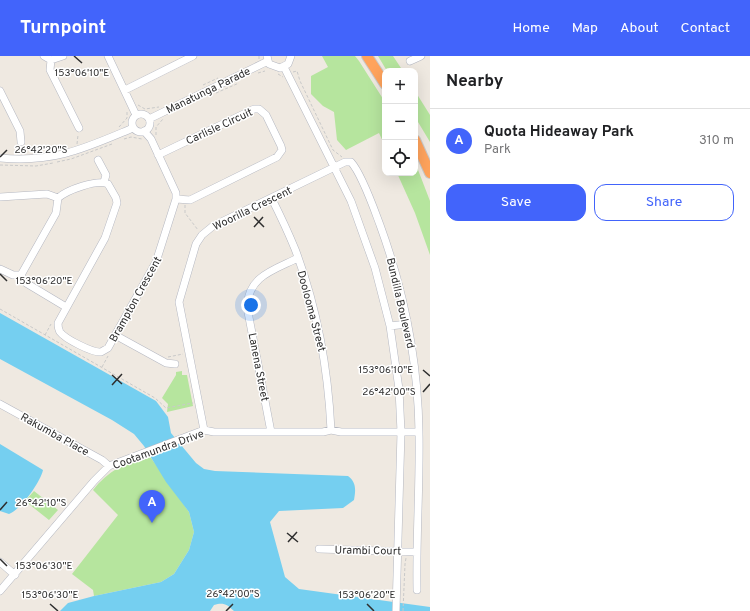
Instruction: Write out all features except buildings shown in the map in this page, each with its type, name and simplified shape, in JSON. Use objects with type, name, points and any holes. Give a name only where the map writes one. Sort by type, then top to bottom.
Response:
[{"type":"highway","points":[[367,56],[382,79]]},
{"type":"highway","points":[[418,144],[424,149],[430,161]]},
{"type":"highway","points":[[418,147],[430,173]]},
{"type":"street","points":[[44,56],[51,60],[63,56]]},
{"type":"street","points":[[108,56],[136,115]]},
{"type":"street","points":[[124,90],[193,56]]},
{"type":"street","points":[[267,59],[276,68],[284,67],[290,60],[291,56]]},
{"type":"street","points":[[410,61],[421,56]]},
{"type":"street","name":"Manatunga Parade","points":[[149,119],[267,59]]},
{"type":"street","points":[[51,60],[50,70],[79,128]]},
{"type":"street","name":"Bundilla Boulevard","points":[[284,67],[351,201],[375,268],[390,326],[399,389],[401,432],[396,611]]},
{"type":"street","points":[[0,91],[20,131],[21,142]]},
{"type":"street","name":"Carlisle Circuit","points":[[158,155],[254,109],[259,109],[266,115],[281,146],[280,154],[185,201]]},
{"type":"street","points":[[136,115],[145,115],[149,119],[149,125],[144,131]]},
{"type":"street","points":[[133,128],[132,122],[136,115]]},
{"type":"street","points":[[133,128],[138,131],[144,131]]},
{"type":"street","points":[[0,158],[36,159],[80,150],[133,128]]},
{"type":"street","points":[[144,131],[158,155],[176,193],[176,199],[185,201]]},
{"type":"street","points":[[21,275],[56,213],[58,198],[67,192],[99,182],[104,182],[106,175],[98,160]]},
{"type":"street","name":"Bundilla Boulevard","points":[[334,168],[349,161],[355,168],[374,211],[389,252],[407,324],[414,362],[419,432],[417,590]]},
{"type":"street","name":"Woorilla Crescent","points":[[204,430],[179,302],[196,244],[202,235],[213,226],[334,168]]},
{"type":"street","name":"Brampton Crescent","points":[[104,182],[112,188],[117,203],[110,225],[105,238],[58,323],[58,328],[62,334],[96,353],[108,348],[156,262],[176,199]]},
{"type":"street","points":[[0,197],[5,195],[47,194],[58,198]]},
{"type":"street","name":"Doolooma Street","points":[[272,199],[298,258],[308,288],[324,355],[331,430]]},
{"type":"street","name":"Lanena Street","points":[[271,432],[247,307],[247,297],[250,288],[257,280],[298,258]]},
{"type":"street","points":[[0,269],[13,275],[21,275]]},
{"type":"street","points":[[21,275],[26,283],[66,307]]},
{"type":"street","points":[[390,326],[407,324]]},
{"type":"street","points":[[115,335],[166,363],[175,364]]},
{"type":"street","name":"Rakumba Place","points":[[0,404],[102,460],[109,466]]},
{"type":"street","name":"Cootamundra Drive","points":[[0,591],[51,533],[82,493],[109,466],[180,439],[204,430],[271,432],[323,432],[331,430],[341,432],[419,432]]},
{"type":"street","name":"Urambi Court","points":[[319,550],[417,552]]},
{"type":"street","points":[[0,562],[15,574]]},
{"type":"path","points":[[254,61],[259,57]]},
{"type":"path","points":[[264,69],[264,71],[270,70]]},
{"type":"path","points":[[295,72],[297,71],[300,82],[333,150],[343,159]]},
{"type":"path","points":[[275,72],[281,78],[284,77]]},
{"type":"path","points":[[199,88],[217,78]]},
{"type":"path","points":[[135,101],[145,110],[163,106]]},
{"type":"path","points":[[79,128],[77,143],[80,150]]},
{"type":"path","points":[[185,201],[185,212],[202,235]]},
{"type":"path","points":[[0,310],[155,398],[166,408],[198,402]]},
{"type":"path","points":[[45,335],[52,322]]},
{"type":"path","points":[[403,611],[405,564],[409,555]]},
{"type":"green space","points":[[322,56],[355,56],[359,61],[382,97],[382,140],[379,133],[346,150],[337,140],[334,112],[323,106],[311,94],[311,76],[328,67]]},
{"type":"green space","points":[[378,56],[393,56],[401,68],[385,68]]},
{"type":"green space","points":[[418,96],[430,115],[430,142],[418,122]]},
{"type":"green space","points":[[418,170],[430,201],[430,255],[415,213],[398,176],[418,176]]},
{"type":"green space","points":[[182,371],[182,375],[187,375],[193,406],[167,412],[168,404],[162,398],[176,375],[176,372]]},
{"type":"green space","points":[[149,455],[189,512],[194,532],[189,550],[174,574],[161,582],[94,596],[93,590],[72,574],[118,515],[93,490],[118,468],[133,460]]},
{"type":"green space","points":[[34,491],[58,510],[49,520],[25,501]]},
{"type":"water","points":[[0,313],[156,401],[168,417],[171,433],[196,463],[204,469],[215,471],[348,476],[351,478],[355,489],[354,500],[343,508],[279,511],[270,522],[285,577],[299,589],[430,607],[430,611],[234,611],[227,605],[220,604],[214,605],[210,611],[60,611],[68,603],[161,582],[174,574],[189,550],[194,532],[189,512],[166,482],[144,446],[134,434],[112,420],[0,359]]},
{"type":"water","points":[[0,444],[43,470],[38,482],[29,495],[19,507],[9,514],[0,511]]},
{"type":"place","name":"Quota Hideaway Park","points":[[152,523]]}]
